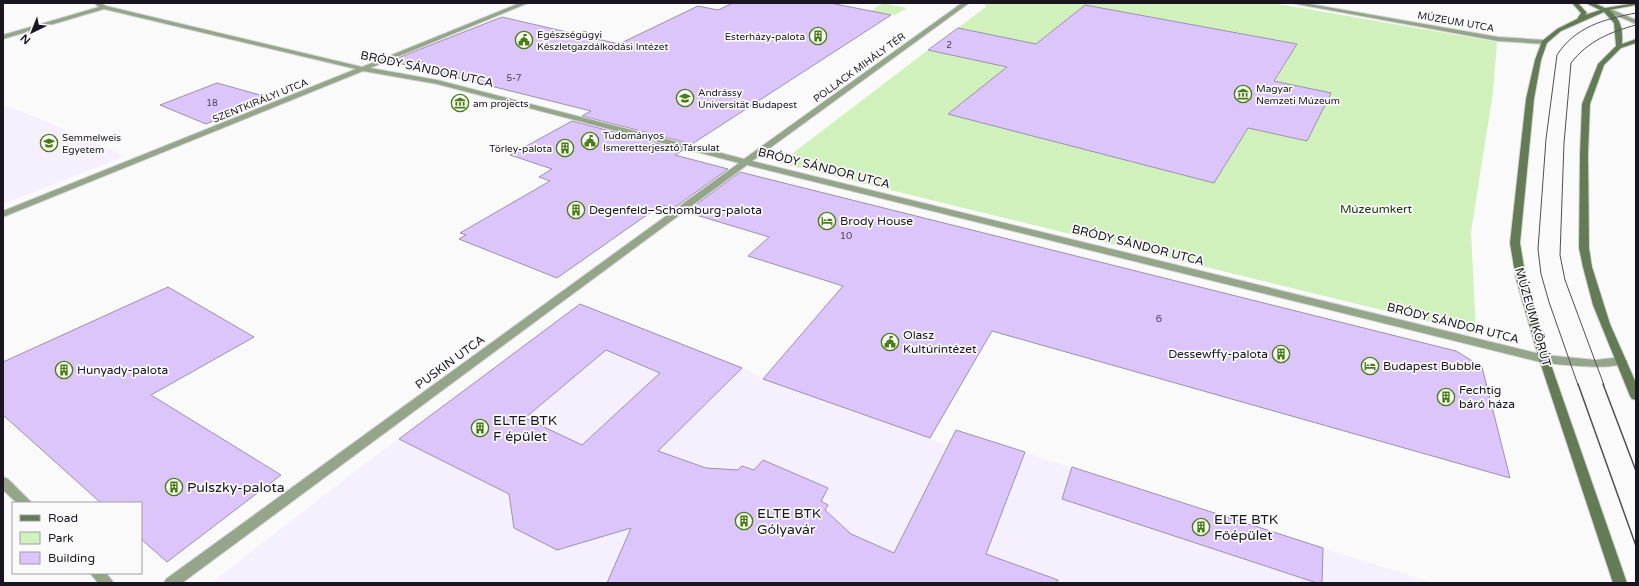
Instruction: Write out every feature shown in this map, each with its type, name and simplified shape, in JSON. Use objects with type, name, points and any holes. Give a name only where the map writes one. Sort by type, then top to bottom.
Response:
[{"type":"main road","points":[[1575,3],[1584,13],[1579,20]]},
{"type":"main road","points":[[1589,3],[1606,9],[1615,17],[1619,27],[1619,47]]},
{"type":"main road","points":[[1544,42],[1559,30],[1579,20],[1606,9],[1636,3]]},
{"type":"main road","points":[[1636,41],[1619,47],[1601,64],[1586,104],[1584,154],[1584,248],[1595,297],[1636,396]]},
{"type":"main road","name":"MÚZEUM KÖRÚT","points":[[1544,42],[1538,60],[1531,95],[1515,243],[1520,279],[1544,359],[1620,583]]},
{"type":"street","name":"BRÓDY SÁNDOR UTCA","points":[[96,3],[104,7],[364,69],[437,82],[746,162],[1544,359],[1596,364],[1621,361]]},
{"type":"street","name":"SZENTKIRÁLYI UTCA","points":[[3,214],[364,69],[452,31],[525,3]]},
{"type":"street","name":"POLLACK MIHÁLY TÉR","points":[[746,162],[966,3]]},
{"type":"street","name":"MÚZEUM UTCA","points":[[1294,3],[1498,39],[1544,42]]},
{"type":"street","points":[[3,37],[104,7]]},
{"type":"street","points":[[1606,9],[1636,22]]},
{"type":"street","name":"PUSKIN UTCA","points":[[171,583],[746,162]]},
{"type":"street","points":[[3,482],[24,502]]},
{"type":"street","points":[[98,574],[107,583]]},
{"type":"shaded area","name":"Semmelweis Egyetem","points":[[3,105],[31,115],[125,156],[3,204]]},
{"type":"shaded area","points":[[580,304],[742,367],[763,379],[930,438],[947,447],[957,431],[1433,583],[211,583],[357,470]]},
{"type":"green space","points":[[883,3],[907,8],[895,15],[871,11]]},
{"type":"green space","name":"Múzeumkert","points":[[1273,3],[1497,42],[1493,92],[1471,232],[1476,333],[780,163],[928,50],[950,55],[979,33],[958,28],[987,6],[983,4]],"holes":[[[1085,5],[1297,44],[1275,81],[1330,93],[1307,141],[1248,128],[1214,183],[949,114]]]},
{"type":"building","points":[[733,3],[830,3],[891,15],[692,144],[582,116],[591,111],[390,61],[502,17],[619,44],[698,6],[718,10]]},
{"type":"building","name":"Magyar Nemzeti Múzeum","points":[[1085,5],[1297,44],[1274,81],[1331,93],[1307,141],[1248,128],[1214,183],[948,114],[1007,67],[928,50],[958,28],[1036,44]]},
{"type":"building","points":[[217,83],[271,98],[206,124],[160,105]]},
{"type":"building","name":"Degenfeld–Schomburg-palota","points":[[572,121],[683,150],[675,155],[728,169],[674,208],[661,205],[557,278],[459,239],[466,235],[460,233],[550,181],[539,177],[552,169],[510,155]]},
{"type":"building","points":[[740,172],[1456,351],[1482,367],[1510,478],[992,331],[930,438],[763,379],[843,286],[748,256],[769,237],[686,212]]},
{"type":"building","points":[[168,287],[254,337],[151,395],[281,475],[167,562],[142,540],[142,502],[100,502],[3,415],[3,362]]},
{"type":"building","points":[[580,304],[742,368],[658,451],[706,468],[738,470],[742,466],[754,470],[763,460],[828,488],[821,501],[828,505],[825,510],[851,534],[894,553],[956,430],[1025,452],[986,554],[1058,580],[1057,583],[607,583],[631,528],[557,550],[514,528],[509,494],[399,439]],"holes":[[[606,350],[660,373],[582,445],[525,418]]]},
{"type":"building","points":[[1072,467],[1323,548],[1322,583],[1317,583],[1062,499]]},
{"type":"tram line","points":[[1578,385],[1549,302],[1541,274],[1538,249],[1546,139],[1557,55],[1564,45],[1581,31],[1613,18],[1636,13]]},
{"type":"tram line","points":[[1604,385],[1565,280],[1560,255],[1564,143],[1571,63],[1578,55],[1600,38],[1636,25]]},
{"type":"tram line","points":[[1578,384],[1636,546]]},
{"type":"tram line","points":[[1603,384],[1636,471]]},
{"type":"place","name":"Esterházy-palota","points":[[818,36]]},
{"type":"place","name":"Egészségügyi Készletgazdálkodási Intézet","points":[[524,40]]},
{"type":"place","name":"Magyar Nemzeti Múzeum","points":[[1243,94]]},
{"type":"place","name":"Andrássy Universität Budapest","points":[[685,98]]},
{"type":"place","name":"am projects","points":[[460,103]]},
{"type":"place","name":"Tudományos Ismeretterjesztő Társulat","points":[[590,141]]},
{"type":"place","name":"Semmelweis Egyetem","points":[[49,143]]},
{"type":"place","name":"Törley-palota","points":[[565,148]]},
{"type":"place","name":"Degenfeld–Schomburg-palota","points":[[576,210]]},
{"type":"place","name":"Brody House","points":[[827,221]]},
{"type":"place","name":"Olasz Kultúrintézet","points":[[890,342]]},
{"type":"place","name":"Dessewffy-palota","points":[[1281,354]]},
{"type":"place","name":"Budapest Bubble","points":[[1370,366]]},
{"type":"place","name":"Hunyady-palota","points":[[64,370]]},
{"type":"place","name":"Fechtig báró háza","points":[[1446,397]]},
{"type":"place","name":"ELTE BTK F épület","points":[[480,428]]},
{"type":"place","name":"Pulszky-palota","points":[[174,487]]},
{"type":"place","name":"ELTE BTK Gólyavár","points":[[744,521]]},
{"type":"place","name":"ELTE BTK Főépület","points":[[1201,527]]}]
